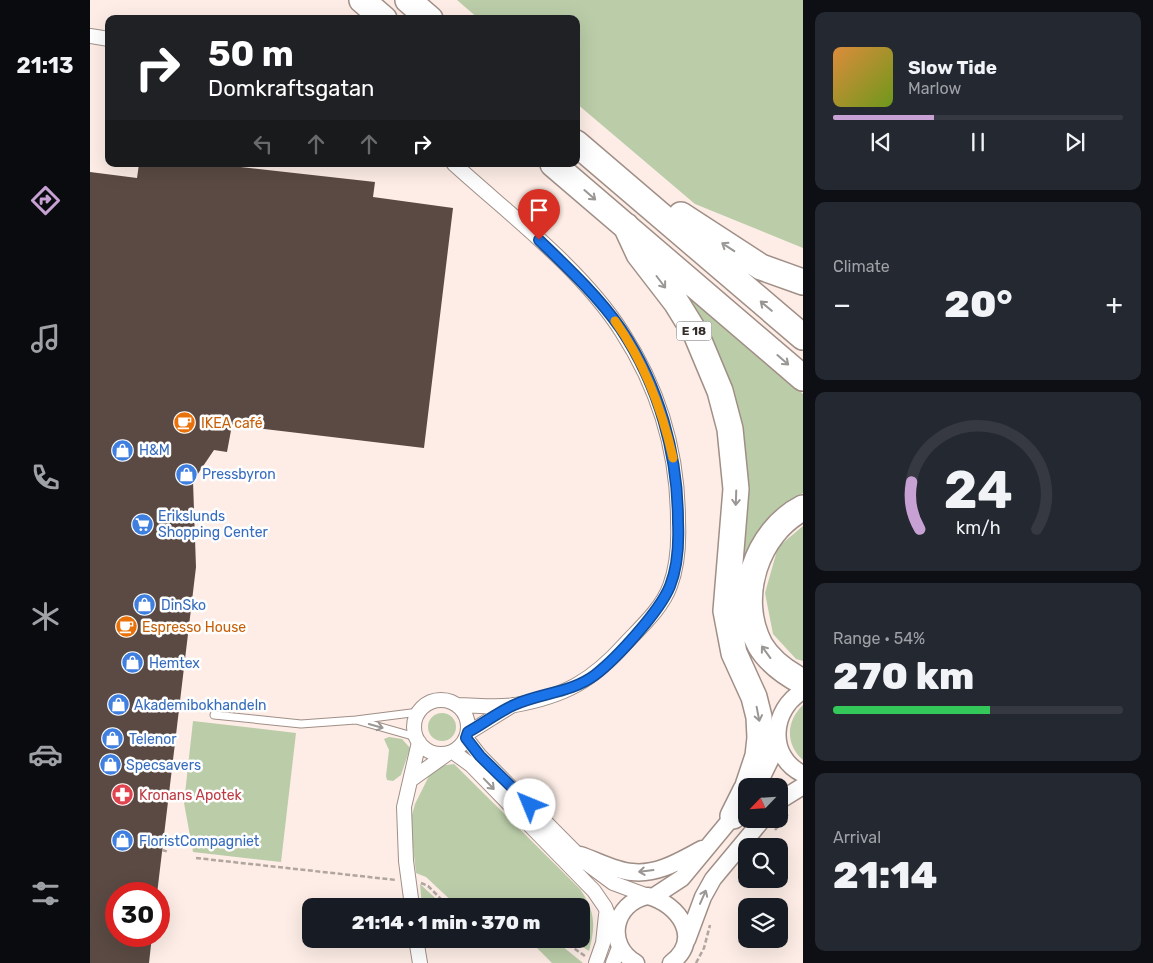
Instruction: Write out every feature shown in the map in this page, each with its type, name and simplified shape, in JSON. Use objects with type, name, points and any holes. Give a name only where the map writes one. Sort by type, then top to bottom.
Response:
[{"type":"highway","points":[[362,0],[379,15]]},
{"type":"highway","points":[[408,0],[425,15]]},
{"type":"highway","points":[[580,146],[803,338]]},
{"type":"highway","name":"E 18","points":[[557,167],[803,378]]},
{"type":"highway","points":[[621,182],[642,186],[732,250],[760,267],[803,282]]},
{"type":"highway","name":"E 18","points":[[626,226],[639,254],[676,302],[697,336],[714,372],[726,410],[734,449],[736,489],[728,589],[734,630],[751,668],[772,700],[777,737]]},
{"type":"highway","points":[[803,508],[783,522],[760,552],[753,570],[749,608],[753,627],[760,645],[785,672],[803,682]]},
{"type":"highway","points":[[728,589],[726,611],[728,632],[734,653],[754,697],[759,717],[760,738],[758,756],[751,778]]},
{"type":"street","points":[[90,36],[105,38]]},
{"type":"street","points":[[457,167],[566,266],[606,309],[621,330],[657,399],[674,464],[678,500],[676,563],[670,586],[657,610],[594,676],[580,685],[514,705],[467,735]]},
{"type":"street","points":[[760,778],[777,737],[779,717],[787,704],[803,691]]},
{"type":"street","points":[[411,898],[404,807],[412,779],[417,740],[414,724],[419,712],[427,704],[437,700],[457,705],[514,705]]},
{"type":"street","points":[[412,779],[461,747],[467,735],[468,719],[457,705]]},
{"type":"street","points":[[467,735],[480,756],[586,863],[613,882],[668,905],[678,914],[686,930],[686,942]]},
{"type":"street","points":[[777,737],[790,766],[803,774]]},
{"type":"street","points":[[417,740],[430,752],[450,753],[471,765],[594,891],[605,907],[618,941],[627,956],[636,963]]},
{"type":"street","points":[[788,803],[803,786]]},
{"type":"street","points":[[613,963],[618,941],[617,919],[622,910],[634,900],[650,897],[682,878],[706,846],[738,810]]},
{"type":"street","points":[[671,963],[680,954],[686,942],[703,897],[713,879],[766,828]]},
{"type":"street","points":[[580,855],[630,872],[645,872],[672,864],[706,846]]},
{"type":"street","points":[[592,961],[606,929],[605,907]]},
{"type":"street","points":[[418,948],[420,963]]},
{"type":"lane","points":[[214,715],[301,724],[356,720],[419,712]]},
{"type":"lane","points":[[356,720],[417,740]]},
{"type":"path","points":[[162,850],[169,852]]},
{"type":"path","points":[[196,858],[409,881],[428,886],[440,898]]},
{"type":"path","points":[[696,963],[704,948],[712,918]]},
{"type":"path","points":[[574,948],[592,961]]},
{"type":"green space","points":[[457,0],[803,0],[803,248],[695,204],[580,106],[580,15],[474,15]]},
{"type":"green space","points":[[678,286],[803,394],[803,493],[777,509],[754,541],[761,661],[757,663],[746,645],[740,625],[745,504]]},
{"type":"green space","points":[[803,526],[803,661],[796,659],[773,634],[765,593],[778,547]]},
{"type":"green space","points":[[803,705],[803,760],[793,747],[790,732],[793,718]]},
{"type":"green space","points":[[442,713],[452,717],[456,727],[452,737],[442,741],[432,737],[428,727],[432,717]]},
{"type":"green space","points":[[193,721],[296,733],[281,862],[193,852],[184,803]]},
{"type":"green space","points":[[389,737],[402,739],[410,748],[401,775],[393,781],[387,780],[386,776],[389,750],[384,739]]},
{"type":"green space","points":[[454,764],[580,889],[586,898],[448,898],[426,877],[416,873],[410,822],[415,804],[429,776],[440,766]]},
{"type":"green space","points":[[420,884],[435,898],[421,898]]},
{"type":"green space","points":[[590,908],[593,918],[593,933],[590,946]]},
{"type":"green space","points":[[537,948],[564,948],[583,963],[552,963]]},
{"type":"building","name":"Erikslunds Shopping Center","points":[[139,167],[241,167],[375,182],[373,197],[453,208],[424,448],[232,425],[227,452],[214,450],[193,481],[196,567],[158,882],[105,882],[105,947],[151,947],[149,963],[90,963],[90,172],[137,178]]},
{"type":"slow traffic","points":[[615,321],[632,348],[657,399],[673,458]]},
{"type":"place","name":"IKEA café","points":[[185,423]]},
{"type":"place","name":"H&M","points":[[123,450]]},
{"type":"place","name":"Pressbyron","points":[[186,474]]},
{"type":"place","name":"Erikslunds Shopping Center","points":[[142,524]]},
{"type":"place","name":"DinSko","points":[[145,605]]},
{"type":"place","name":"Espresso House","points":[[126,627]]},
{"type":"place","name":"Hemtex","points":[[133,663]]},
{"type":"place","name":"Akademibokhandeln","points":[[118,705]]},
{"type":"place","name":"Telenor","points":[[113,739]]},
{"type":"place","name":"Specsavers","points":[[110,765]]},
{"type":"place","name":"Kronans Apotek","points":[[123,795]]},
{"type":"place","name":"FloristCompagniet","points":[[123,841]]},
{"type":"route","points":[[530,805],[480,756],[466,738],[468,732],[514,705],[580,685],[605,666],[657,610],[670,586],[676,563],[678,537],[678,500],[674,464],[666,428],[651,385],[632,348],[606,309],[539,240]]}]
